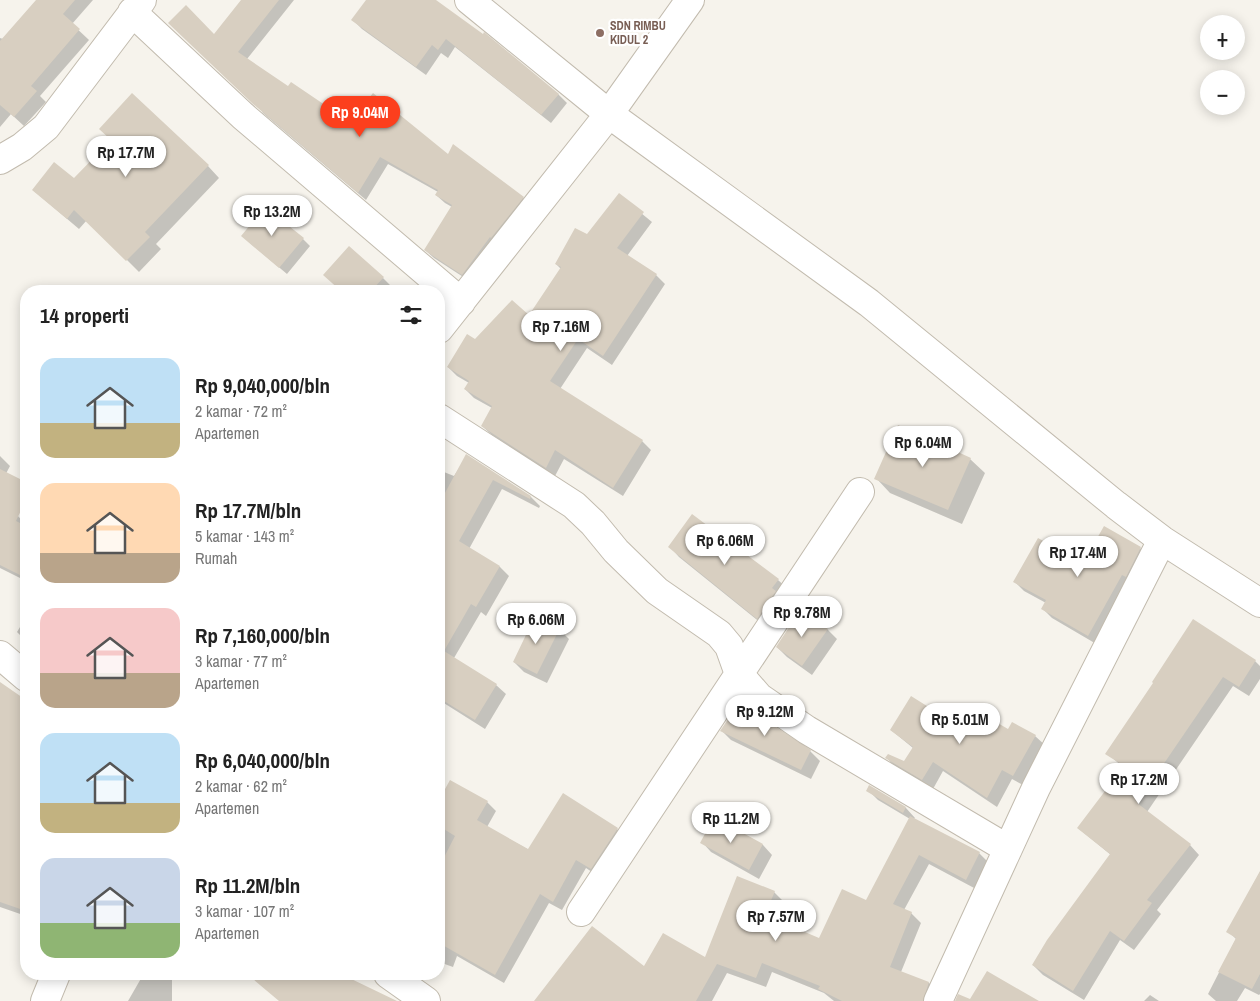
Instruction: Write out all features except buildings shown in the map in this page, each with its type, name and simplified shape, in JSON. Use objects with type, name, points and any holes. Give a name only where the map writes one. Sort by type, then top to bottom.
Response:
[{"type":"street","points":[[469,0],[609,114],[869,303],[1162,540],[1260,604]]},
{"type":"street","points":[[445,322],[609,114],[690,0]]},
{"type":"street","points":[[0,160],[22,147],[46,127],[137,6],[243,116],[441,285]]},
{"type":"street","points":[[445,288],[461,302]]},
{"type":"street","points":[[445,422],[574,505],[593,523],[616,551],[657,591],[719,634],[729,646],[739,674],[759,697],[807,730],[1008,849]]},
{"type":"street","points":[[581,912],[860,492]]},
{"type":"street","points":[[938,1001],[1036,788],[1162,540]]},
{"type":"street","points":[[0,655],[20,672]]},
{"type":"street","points":[[44,1001],[53,980]]},
{"type":"street","points":[[396,980],[426,1001]]},
{"type":"place","name":"SDN RIMBU KIDUL 2","points":[[600,33]]}]
